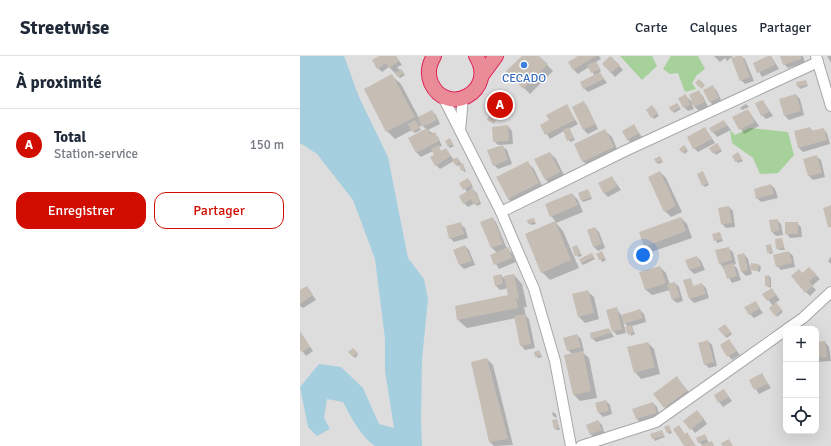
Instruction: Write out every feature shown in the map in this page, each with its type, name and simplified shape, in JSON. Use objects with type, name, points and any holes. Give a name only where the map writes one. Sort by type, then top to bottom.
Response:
[{"type":"highway","points":[[476,56],[481,66],[482,76]]},
{"type":"highway","points":[[429,59],[429,78],[434,89],[443,97],[453,99],[463,98],[476,90],[482,76],[496,56]]},
{"type":"street","points":[[501,212],[817,59],[831,106]]},
{"type":"street","points":[[443,97],[501,212],[534,289],[555,361],[571,446]]},
{"type":"street","points":[[460,130],[463,98]]},
{"type":"street","points":[[792,326],[831,292]]},
{"type":"street","points":[[581,446],[656,422],[783,333]]},
{"type":"shaded area","points":[[300,56],[831,56],[831,446],[300,446]]},
{"type":"green space","points":[[620,56],[652,56],[657,66],[642,80]]},
{"type":"green space","points":[[671,56],[698,56],[705,69],[697,75],[692,83],[696,89],[685,92],[678,73],[670,74],[663,69]]},
{"type":"green space","points":[[750,128],[788,132],[794,155],[778,173],[760,174],[753,158],[732,143],[730,130],[735,135]]},
{"type":"water","points":[[300,56],[344,56],[359,97],[388,157],[408,258],[424,279],[428,299],[422,360],[422,446],[375,446],[361,432],[343,402],[327,399],[324,418],[330,429],[317,436],[308,427],[300,387],[319,364],[341,367],[363,388],[379,424],[394,428],[385,371],[385,339],[375,259],[353,200],[317,154],[300,143]]},
{"type":"building","points":[[379,56],[396,56],[399,61],[389,68],[386,63],[377,69],[372,60]]},
{"type":"building","points":[[522,56],[539,56],[548,64],[523,89],[506,71]]},
{"type":"building","points":[[578,56],[596,56],[573,70],[568,62]]},
{"type":"building","points":[[610,56],[620,65],[611,73],[602,64]]},
{"type":"building","points":[[742,56],[750,77],[740,81],[731,58]]},
{"type":"building","points":[[771,56],[775,65],[757,73],[753,63]]},
{"type":"building","points":[[780,56],[801,56],[801,59],[783,65]]},
{"type":"building","points":[[596,61],[600,69],[591,73],[587,65]]},
{"type":"building","points":[[401,69],[404,73],[397,77],[395,73]]},
{"type":"building","points":[[600,72],[604,79],[583,89],[580,82]]},
{"type":"building","points":[[392,74],[415,117],[386,132],[364,89]]},
{"type":"building","points":[[699,79],[705,85],[702,89],[695,83]]},
{"type":"building","points":[[806,80],[807,85],[797,87],[796,82]]},
{"type":"building","points":[[713,85],[719,98],[709,102],[703,90]]},
{"type":"building","points":[[699,90],[705,102],[694,107],[689,95]]},
{"type":"building","points":[[686,94],[690,105],[683,108],[678,98]]},
{"type":"building","points":[[796,94],[801,111],[784,116],[779,99]]},
{"type":"building","points":[[503,96],[508,99],[499,113],[494,110]]},
{"type":"building","points":[[763,100],[769,112],[761,116],[755,103]]},
{"type":"building","points":[[584,101],[595,124],[583,130],[572,107]]},
{"type":"building","points":[[677,103],[680,107],[672,112],[669,107]]},
{"type":"building","points":[[567,104],[575,120],[545,135],[540,125],[549,120],[546,115]]},
{"type":"building","points":[[652,105],[658,113],[651,118],[646,110]]},
{"type":"building","points":[[748,109],[755,122],[739,130],[732,117]]},
{"type":"building","points":[[432,110],[437,120],[422,127],[418,117]]},
{"type":"building","points":[[489,116],[496,121],[494,124],[487,120]]},
{"type":"building","points":[[415,120],[420,128],[412,132],[408,124]]},
{"type":"building","points":[[724,120],[727,126],[712,133],[709,128]]},
{"type":"building","points":[[634,124],[639,133],[627,140],[622,131]]},
{"type":"building","points":[[508,125],[509,141],[493,142],[492,127]]},
{"type":"building","points":[[569,127],[574,138],[567,141],[563,130]]},
{"type":"building","points":[[705,127],[712,139],[693,149],[687,137]]},
{"type":"building","points":[[810,127],[811,131],[824,128],[827,140],[798,148],[794,131]]},
{"type":"building","points":[[427,128],[430,134],[435,132],[439,141],[416,153],[408,138]]},
{"type":"building","points":[[605,129],[614,147],[582,162],[574,144]]},
{"type":"building","points":[[450,138],[453,144],[448,147],[445,141]]},
{"type":"building","points":[[717,143],[721,149],[713,154],[709,148]]},
{"type":"building","points":[[438,145],[441,151],[446,148],[451,156],[435,166],[430,157],[434,155],[431,149]]},
{"type":"building","points":[[503,145],[508,160],[493,166],[487,150]]},
{"type":"building","points":[[684,145],[687,149],[682,153],[679,149]]},
{"type":"building","points":[[550,152],[560,172],[545,180],[534,159]]},
{"type":"building","points":[[738,152],[742,159],[735,162],[732,156]]},
{"type":"building","points":[[817,155],[822,173],[808,176],[803,159]]},
{"type":"building","points":[[660,156],[662,160],[656,163],[654,159]]},
{"type":"building","points":[[457,157],[460,162],[455,165],[452,160]]},
{"type":"building","points":[[528,161],[539,183],[508,199],[496,177]]},
{"type":"building","points":[[463,163],[465,169],[461,171],[459,165]]},
{"type":"building","points":[[660,171],[676,206],[664,212],[648,177]]},
{"type":"building","points":[[703,171],[708,183],[702,186],[697,174]]},
{"type":"building","points":[[612,176],[617,186],[604,194],[598,183]]},
{"type":"building","points":[[468,178],[472,185],[463,190],[459,183]]},
{"type":"building","points":[[771,184],[774,194],[756,199],[754,189]]},
{"type":"building","points":[[473,188],[480,202],[474,205],[471,199],[463,204],[459,196]]},
{"type":"building","points":[[588,189],[591,197],[581,201],[578,193]]},
{"type":"building","points":[[572,193],[578,205],[550,217],[545,204]]},
{"type":"building","points":[[831,205],[831,227],[828,227],[823,208]]},
{"type":"building","points":[[729,206],[732,223],[721,224],[718,208]]},
{"type":"building","points":[[493,217],[503,244],[491,248],[480,222]]},
{"type":"building","points":[[681,217],[686,231],[644,247],[639,232]]},
{"type":"building","points":[[534,218],[535,222],[528,224],[527,220]]},
{"type":"building","points":[[778,219],[779,231],[771,232],[769,220]]},
{"type":"building","points":[[555,221],[571,260],[541,273],[525,234]]},
{"type":"building","points":[[461,222],[464,234],[449,239],[446,226]]},
{"type":"building","points":[[785,222],[798,222],[798,234],[785,234]]},
{"type":"building","points":[[595,227],[602,244],[593,247],[587,230]]},
{"type":"building","points":[[720,232],[722,239],[714,241],[712,234]]},
{"type":"building","points":[[782,238],[784,248],[776,249],[775,239]]},
{"type":"building","points":[[771,244],[772,252],[767,253],[766,245]]},
{"type":"building","points":[[465,245],[472,261],[459,265],[453,250]]},
{"type":"building","points":[[577,245],[581,254],[575,256],[572,247]]},
{"type":"building","points":[[508,247],[512,258],[494,265],[490,255]]},
{"type":"building","points":[[729,247],[732,260],[719,264],[715,250]]},
{"type":"building","points":[[602,251],[605,258],[599,260],[596,254]]},
{"type":"building","points":[[789,251],[792,263],[776,267],[773,255]]},
{"type":"building","points":[[592,253],[594,257],[581,263],[579,259]]},
{"type":"building","points":[[744,253],[748,270],[741,272],[737,255]]},
{"type":"building","points":[[697,256],[701,266],[689,270],[685,260]]},
{"type":"building","points":[[733,263],[737,276],[727,279],[723,266]]},
{"type":"building","points":[[751,263],[759,264],[758,271],[750,270]]},
{"type":"building","points":[[660,266],[666,283],[645,290],[639,272]]},
{"type":"building","points":[[809,267],[817,275],[809,281],[813,286],[805,293],[791,276],[799,269],[802,273]]},
{"type":"building","points":[[501,274],[503,284],[495,286],[493,276]]},
{"type":"building","points":[[514,274],[519,299],[516,299],[518,308],[457,320],[455,306],[508,295],[504,276]]},
{"type":"building","points":[[769,275],[770,286],[765,286],[765,276]]},
{"type":"building","points":[[691,278],[693,286],[702,283],[706,294],[689,299],[683,280]]},
{"type":"building","points":[[675,282],[680,297],[672,300],[667,284]]},
{"type":"building","points":[[307,286],[313,295],[300,304],[300,290]]},
{"type":"building","points":[[772,288],[776,295],[767,301],[762,294]]},
{"type":"building","points":[[588,290],[594,313],[578,317],[572,294]]},
{"type":"building","points":[[756,301],[760,308],[749,315],[744,307]]},
{"type":"building","points":[[776,302],[782,310],[775,316],[769,308]]},
{"type":"building","points":[[617,307],[622,329],[612,332],[606,310]]},
{"type":"building","points":[[640,309],[643,318],[624,324],[621,315]]},
{"type":"building","points":[[525,314],[531,344],[520,346],[514,316]]},
{"type":"building","points":[[725,324],[731,332],[725,337],[718,329]]},
{"type":"building","points":[[631,325],[634,332],[628,335],[625,327]]},
{"type":"building","points":[[609,328],[611,333],[591,339],[590,333]]},
{"type":"building","points":[[300,331],[310,347],[302,352],[300,350]]},
{"type":"building","points":[[577,334],[581,347],[567,351],[563,338]]},
{"type":"building","points":[[729,339],[737,351],[727,357],[720,345]]},
{"type":"building","points":[[708,340],[714,362],[704,365],[698,343]]},
{"type":"building","points":[[825,341],[827,357],[819,358],[819,342]]},
{"type":"building","points":[[648,342],[655,367],[634,373],[627,347]]},
{"type":"building","points":[[353,348],[358,353],[353,357],[348,352]]},
{"type":"building","points":[[539,350],[541,355],[535,357],[534,352]]},
{"type":"building","points":[[583,351],[591,391],[573,395],[564,355]]},
{"type":"building","points":[[487,358],[508,439],[489,442],[471,362]]},
{"type":"building","points":[[762,373],[768,384],[754,390],[749,380]]},
{"type":"building","points":[[677,376],[687,391],[664,408],[653,394]]},
{"type":"building","points":[[724,389],[729,397],[718,403],[714,395]]},
{"type":"building","points":[[606,400],[609,411],[598,413],[595,403]]},
{"type":"building","points":[[653,402],[657,413],[636,419],[632,409]]},
{"type":"building","points":[[697,410],[704,419],[690,430],[683,421]]},
{"type":"building","points":[[557,419],[559,428],[554,429],[552,420]]},
{"type":"building","points":[[598,420],[602,430],[590,435],[586,425]]},
{"type":"building","points":[[669,425],[671,431],[667,433],[664,427]]},
{"type":"building","points":[[679,425],[685,434],[687,432],[696,446],[684,446],[673,429]]},
{"type":"building","points":[[662,430],[664,436],[652,439],[650,434]]},
{"type":"building","points":[[705,434],[707,439],[698,443],[696,438]]},
{"type":"building","points":[[729,439],[733,446],[722,446],[721,443]]},
{"type":"building","points":[[712,441],[714,446],[701,445]]},
{"type":"place","name":"CECADO","points":[[524,65]]},
{"type":"place","name":"Total","points":[[500,105]]}]
